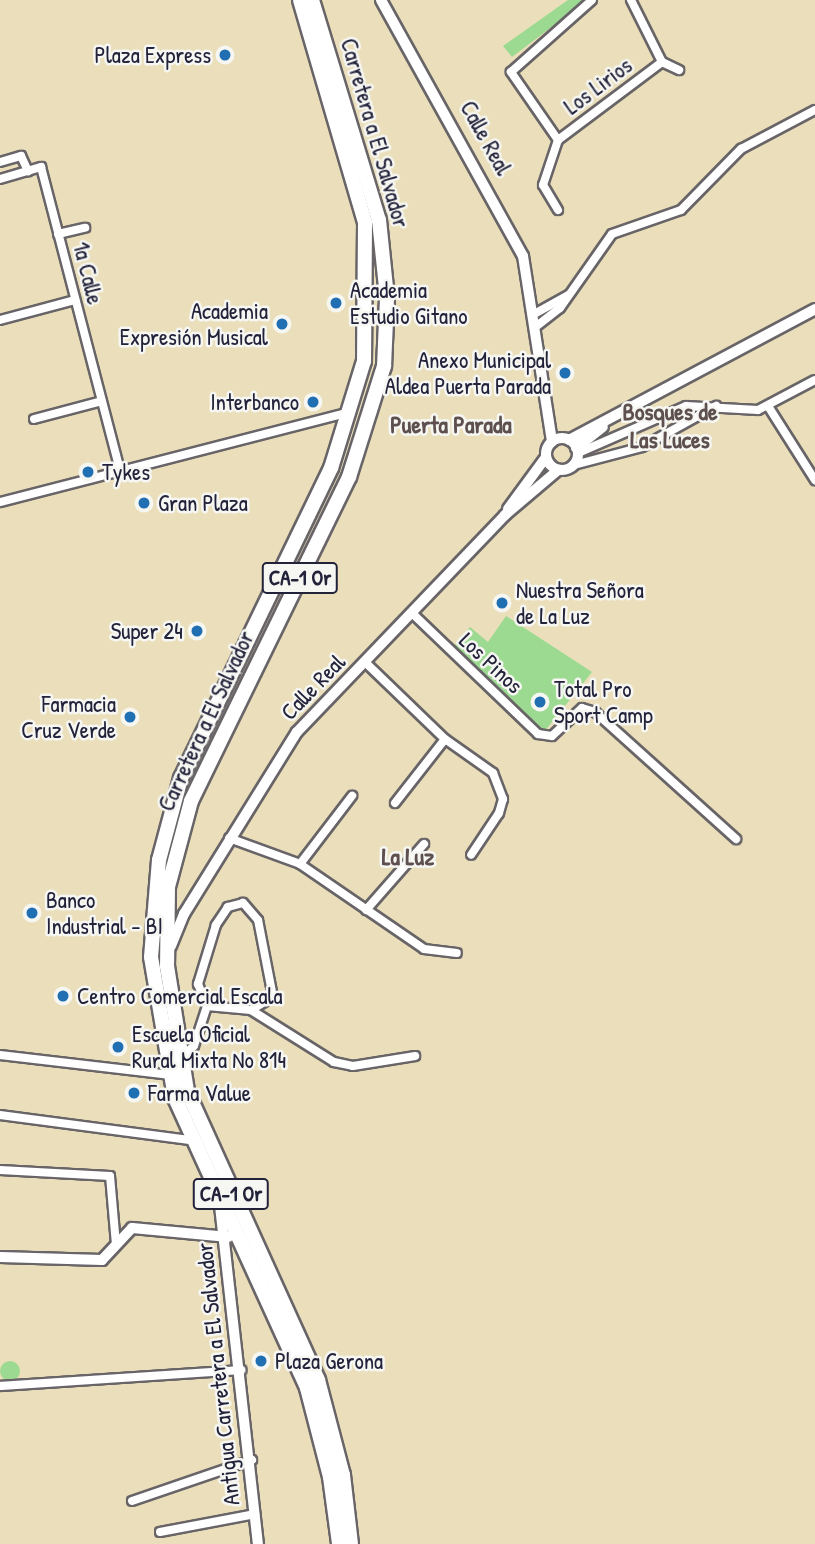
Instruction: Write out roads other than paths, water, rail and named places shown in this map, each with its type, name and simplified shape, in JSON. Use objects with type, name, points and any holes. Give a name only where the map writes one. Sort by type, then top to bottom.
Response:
[{"type":"highway","points":[[293,0],[306,24]]},
{"type":"highway","name":"Carretera a El Salvador","points":[[300,0],[365,223],[366,335],[352,411],[326,477],[203,723],[169,816],[151,957],[169,1075],[191,1140],[306,1388],[330,1476],[339,1544]]},
{"type":"highway","name":"Carretera a El Salvador","points":[[314,3],[379,220],[387,298],[384,366],[349,477],[191,801],[168,907],[167,966],[180,1058],[210,1152],[318,1380],[343,1475],[351,1544]]},
{"type":"main road","name":"Calle Real","points":[[167,966],[184,914],[297,732],[414,615],[505,515],[546,457],[552,442],[537,319],[507,218],[386,0]]},
{"type":"main road","points":[[549,419],[556,432],[581,433],[815,309]]},
{"type":"main road","points":[[552,442],[574,447],[617,416]]},
{"type":"main road","points":[[546,457],[558,470],[573,465],[574,447],[581,433]]},
{"type":"main road","name":"Calle Real","points":[[505,515],[558,470]]},
{"type":"main road","points":[[168,907],[184,914]]},
{"type":"main road","name":"Antigua Carretera a El Salvador","points":[[220,1200],[252,1460],[258,1544]]},
{"type":"main road","points":[[0,1257],[102,1260],[132,1228],[224,1234],[238,1241]]},
{"type":"street","name":"Los Lirios","points":[[558,140],[511,72],[592,0]]},
{"type":"street","name":"Los Lirios","points":[[631,0],[662,62],[679,70]]},
{"type":"street","name":"Los Lirios","points":[[558,210],[543,185],[558,140],[662,62]]},
{"type":"street","points":[[537,319],[570,293],[612,234],[681,210],[741,149],[815,110]]},
{"type":"street","points":[[0,162],[21,156],[28,171],[0,179]]},
{"type":"street","name":"1a Calle","points":[[28,171],[41,167],[120,471]]},
{"type":"street","points":[[58,234],[85,228]]},
{"type":"street","points":[[0,320],[75,300]]},
{"type":"street","points":[[574,447],[686,406],[716,406],[748,411],[768,406],[815,380]]},
{"type":"street","points":[[34,419],[102,401]]},
{"type":"street","points":[[573,465],[642,447],[716,406]]},
{"type":"street","points":[[768,406],[815,480]]},
{"type":"street","points":[[0,502],[352,411]]},
{"type":"street","name":"Los Pinos","points":[[414,615],[538,734],[552,736],[582,708],[595,712],[736,839]]},
{"type":"street","points":[[366,663],[445,740],[484,765],[503,799],[494,826],[471,855]]},
{"type":"street","points":[[395,803],[445,740]]},
{"type":"street","points":[[300,864],[352,796]]},
{"type":"street","points":[[229,838],[300,864],[425,949],[457,953]]},
{"type":"street","points":[[366,910],[424,844]]},
{"type":"street","points":[[180,1058],[189,1054],[207,1006],[198,984],[216,925],[228,907],[243,903],[258,920],[275,989],[269,1002],[251,1010]]},
{"type":"street","points":[[207,1006],[251,1010],[334,1062],[353,1066],[415,1056]]},
{"type":"street","points":[[175,1035],[198,1032]]},
{"type":"street","points":[[0,1055],[169,1075]]},
{"type":"street","points":[[0,1115],[191,1140]]},
{"type":"street","points":[[0,1170],[110,1176],[116,1244]]},
{"type":"street","points":[[0,1386],[241,1370]]},
{"type":"street","points":[[132,1501],[252,1460]]},
{"type":"street","points":[[160,1532],[255,1514]]},
{"type":"place","name":"Plaza Express","points":[[225,55]]},
{"type":"place","name":"Academia Estudio Gitano","points":[[336,303]]},
{"type":"place","name":"Academia Expresión Musical","points":[[282,324]]},
{"type":"place","name":"Anexo Municipal Aldea Puerta Parada","points":[[565,373]]},
{"type":"place","name":"Interbanco","points":[[313,402]]},
{"type":"place","name":"Tykes","points":[[88,472]]},
{"type":"place","name":"Gran Plaza","points":[[144,503]]},
{"type":"place","name":"Nuestra Señora de La Luz","points":[[502,603]]},
{"type":"place","name":"Super 24","points":[[197,631]]},
{"type":"place","name":"Total Pro Sport Camp","points":[[540,702]]},
{"type":"place","name":"Farmacia Cruz Verde","points":[[130,717]]},
{"type":"place","name":"Banco Industrial - BI","points":[[32,913]]},
{"type":"place","name":"Centro Comercial Escala","points":[[63,996]]},
{"type":"place","name":"Escuela Oficial Rural Mixta No 814","points":[[118,1047]]},
{"type":"place","name":"Farma Value","points":[[134,1093]]},
{"type":"place","name":"Plaza Gerona","points":[[261,1361]]},
{"type":"district","name":"Puerta Parada","points":[[451,425]]},
{"type":"district","name":"Bosques de Las Luces","points":[[670,426]]},
{"type":"district","name":"La Luz","points":[[408,857]]}]
